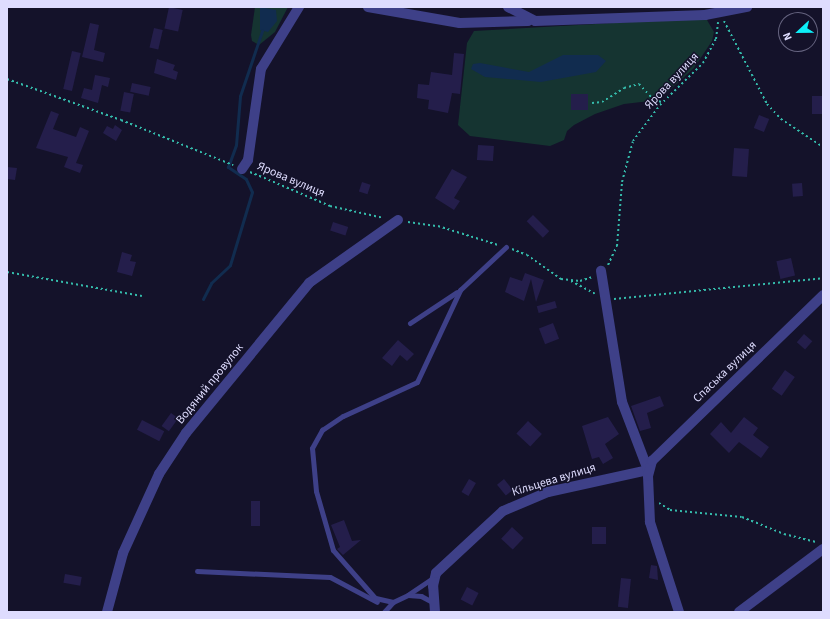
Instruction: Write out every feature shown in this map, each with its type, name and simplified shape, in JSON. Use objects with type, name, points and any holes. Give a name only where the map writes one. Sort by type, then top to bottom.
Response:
[{"type":"street","points":[[239,167],[248,160],[261,69],[299,7]]},
{"type":"street","points":[[368,7],[460,23],[705,15],[718,11],[747,7]]},
{"type":"street","points":[[508,7],[535,21]]},
{"type":"street","name":"Водяний провулок","points":[[107,612],[123,553],[159,474],[186,433],[309,283],[398,220]]},
{"type":"street","points":[[601,271],[622,402],[648,470],[650,522],[679,612]]},
{"type":"street","name":"Спаська вулиця","points":[[648,470],[659,452],[823,295]]},
{"type":"street","name":"Кільцева вулиця","points":[[434,577],[441,566],[493,518],[517,502],[583,483],[648,470]]},
{"type":"street","points":[[739,612],[823,549]]},
{"type":"street","points":[[434,577],[435,608]]},
{"type":"lane","points":[[410,323],[460,290],[506,247]]},
{"type":"lane","points":[[386,603],[375,598],[360,584],[333,550],[316,491],[312,448],[322,430],[343,416],[417,382],[460,290]]},
{"type":"lane","points":[[197,571],[330,577],[376,602],[386,603],[393,602],[408,595],[434,577]]},
{"type":"lane","points":[[408,595],[421,596],[435,608]]},
{"type":"lane","points":[[384,612],[393,602]]},
{"type":"path","name":"Ярова вулиця","points":[[570,281],[590,278],[601,271],[612,260],[617,246],[622,182],[633,141],[665,100],[703,63],[712,49],[718,29],[718,11]]},
{"type":"path","points":[[718,11],[767,104],[781,119],[823,148]]},
{"type":"path","name":"Ярова вулиця","points":[[7,79],[239,167],[330,206],[398,220],[438,226],[506,247],[527,255],[561,279],[570,281],[605,300]]},
{"type":"path","points":[[592,103],[602,102],[624,88],[639,84],[654,100],[665,100]]},
{"type":"path","points":[[7,272],[142,296]]},
{"type":"path","points":[[605,300],[823,278]]},
{"type":"path","points":[[648,490],[670,510],[730,515],[784,534],[823,543]]},
{"type":"green space","points":[[255,7],[288,7],[275,32],[259,45],[252,41],[251,35]]},
{"type":"green space","points":[[684,19],[707,20],[714,32],[712,41],[694,68],[659,100],[624,104],[595,114],[574,125],[567,131],[564,140],[550,146],[470,136],[458,125],[467,43],[474,31]]},
{"type":"water","points":[[260,7],[276,10],[277,21],[268,32],[260,30]]},
{"type":"water","points":[[563,55],[598,55],[606,61],[596,72],[541,82],[485,77],[471,69],[473,64],[480,63],[529,72]]},
{"type":"building","points":[[169,7],[183,10],[178,31],[164,29]]},
{"type":"building","points":[[90,23],[99,25],[94,50],[105,53],[103,62],[82,57]]},
{"type":"building","points":[[154,28],[163,30],[158,50],[150,47]]},
{"type":"building","points":[[72,51],[81,53],[72,91],[63,89]]},
{"type":"building","points":[[454,53],[464,54],[460,94],[452,93],[448,113],[428,109],[429,100],[417,98],[418,84],[429,85],[431,72],[452,75]]},
{"type":"building","points":[[157,59],[175,65],[173,70],[178,72],[176,80],[154,73]]},
{"type":"building","points":[[95,75],[110,78],[108,87],[102,85],[98,103],[81,98],[84,88],[92,90]]},
{"type":"building","points":[[132,83],[151,87],[149,96],[130,92]]},
{"type":"building","points":[[124,92],[134,94],[130,113],[120,111]]},
{"type":"building","points":[[571,94],[588,94],[588,110],[571,110]]},
{"type":"building","points":[[812,96],[823,96],[823,114],[812,114]]},
{"type":"building","points":[[51,111],[59,114],[53,129],[76,137],[80,127],[89,131],[76,163],[83,165],[80,173],[64,167],[68,157],[36,148]]},
{"type":"building","points":[[759,115],[769,119],[764,132],[754,128]]},
{"type":"building","points":[[115,125],[122,130],[116,141],[103,133],[107,126],[113,129]]},
{"type":"building","points":[[478,145],[494,146],[493,161],[477,160]]},
{"type":"building","points":[[734,148],[749,149],[747,177],[732,176]]},
{"type":"building","points":[[7,167],[17,168],[15,180],[7,179]]},
{"type":"building","points":[[452,169],[467,177],[454,198],[460,201],[454,210],[435,198]]},
{"type":"building","points":[[362,182],[371,185],[367,194],[359,192]]},
{"type":"building","points":[[802,183],[803,196],[793,197],[792,184]]},
{"type":"building","points":[[533,215],[549,231],[543,238],[527,221]]},
{"type":"building","points":[[333,222],[348,227],[345,236],[330,231]]},
{"type":"building","points":[[122,252],[132,255],[130,261],[136,262],[132,276],[117,272]]},
{"type":"building","points":[[791,258],[795,276],[780,279],[776,261]]},
{"type":"building","points":[[525,273],[544,280],[536,302],[531,279],[524,301],[505,292],[510,277],[522,281]]},
{"type":"building","points":[[555,301],[557,308],[539,313],[537,306]]},
{"type":"building","points":[[553,323],[559,339],[545,344],[539,328]]},
{"type":"building","points":[[804,334],[812,341],[805,350],[797,342]]},
{"type":"building","points":[[398,340],[414,354],[407,361],[400,355],[392,366],[382,358]]},
{"type":"building","points":[[785,370],[795,377],[782,396],[772,389]]},
{"type":"building","points":[[660,396],[664,406],[647,413],[651,428],[640,431],[631,406]]},
{"type":"building","points":[[171,413],[178,418],[169,431],[162,426]]},
{"type":"building","points":[[608,417],[619,434],[605,444],[613,458],[603,464],[599,457],[592,459],[582,426]]},
{"type":"building","points":[[744,417],[758,428],[753,435],[769,447],[761,458],[739,442],[729,453],[710,434],[721,422],[731,433]]},
{"type":"building","points":[[142,420],[164,431],[159,441],[137,430]]},
{"type":"building","points":[[528,421],[542,434],[530,446],[516,433]]},
{"type":"building","points":[[469,479],[476,483],[468,496],[462,492]]},
{"type":"building","points":[[504,479],[513,490],[506,496],[497,485]]},
{"type":"building","points":[[251,501],[260,501],[260,526],[251,526]]},
{"type":"building","points":[[344,520],[352,541],[361,540],[343,555],[337,549],[340,547],[331,525]]},
{"type":"building","points":[[512,527],[524,538],[513,550],[501,539]]},
{"type":"building","points":[[592,527],[606,527],[606,544],[592,544]]},
{"type":"building","points":[[651,565],[657,566],[658,580],[649,578]]},
{"type":"building","points":[[65,574],[82,577],[80,586],[63,583]]},
{"type":"building","points":[[621,578],[631,579],[628,608],[618,607]]},
{"type":"building","points":[[467,587],[479,593],[472,605],[461,599]]},
{"type":"waterway","points":[[203,299],[211,283],[230,265],[252,192],[246,179],[228,167],[236,145],[240,96],[262,31]]}]
